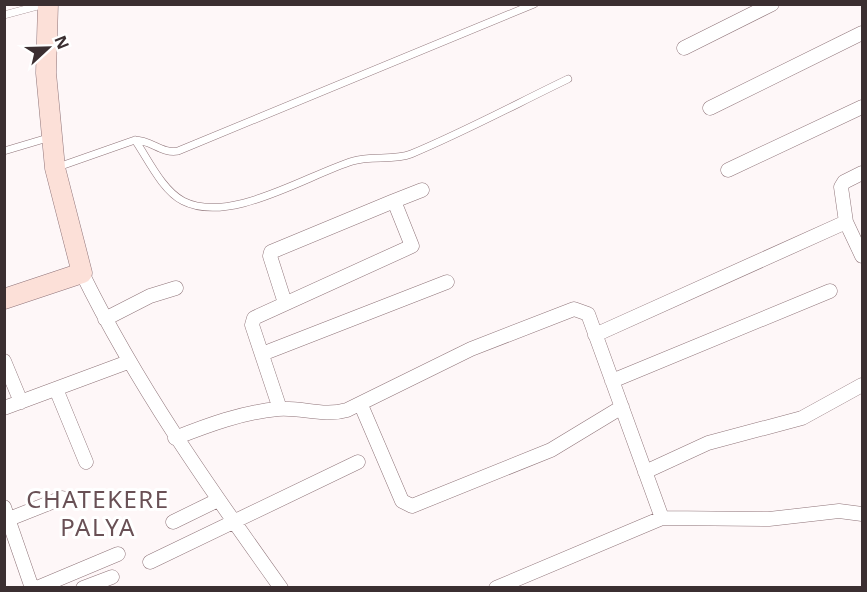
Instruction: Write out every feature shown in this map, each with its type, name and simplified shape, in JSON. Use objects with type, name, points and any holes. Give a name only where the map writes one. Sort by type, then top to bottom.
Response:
[{"type":"street","points":[[47,4],[46,74],[56,168],[82,273],[128,362],[175,438],[281,588]]},
{"type":"street","points":[[684,48],[772,4]]},
{"type":"street","points":[[710,108],[862,33]]},
{"type":"street","points":[[728,170],[862,106]]},
{"type":"street","points":[[862,173],[844,182],[841,187],[846,222],[862,256]]},
{"type":"street","points":[[285,303],[270,256],[272,252],[422,190]]},
{"type":"street","points":[[280,409],[252,325],[254,318],[412,246],[394,201]]},
{"type":"street","points":[[595,335],[846,222]]},
{"type":"street","points":[[4,299],[82,273]]},
{"type":"street","points":[[262,354],[447,282]]},
{"type":"street","points":[[105,319],[150,296],[176,288]]},
{"type":"street","points":[[612,381],[830,291]]},
{"type":"street","points":[[175,438],[234,418],[280,409],[325,414],[361,405],[471,349],[568,310],[588,314],[662,518]]},
{"type":"street","points":[[4,361],[21,402]]},
{"type":"street","points":[[4,408],[128,362]]},
{"type":"street","points":[[645,472],[708,443],[802,418],[862,385]]},
{"type":"street","points":[[56,389],[86,462]]},
{"type":"street","points":[[361,405],[402,501],[411,506],[551,450],[622,407]]},
{"type":"street","points":[[150,562],[358,462]]},
{"type":"street","points":[[62,498],[6,516],[34,588],[118,554]]},
{"type":"street","points":[[173,522],[218,500]]},
{"type":"street","points":[[496,588],[662,518],[769,519],[839,511],[862,514]]},
{"type":"street","points":[[83,588],[112,577]]},
{"type":"lane","points":[[4,15],[47,4]]},
{"type":"lane","points":[[56,168],[135,140],[147,142],[165,151],[178,151],[534,4]]},
{"type":"lane","points":[[135,140],[169,189],[183,201],[203,207],[223,207],[262,196],[354,160],[408,156],[568,79]]},
{"type":"lane","points":[[4,151],[53,137]]},
{"type":"district","name":"CHATEKERE PALYA","points":[[98,514]]}]
